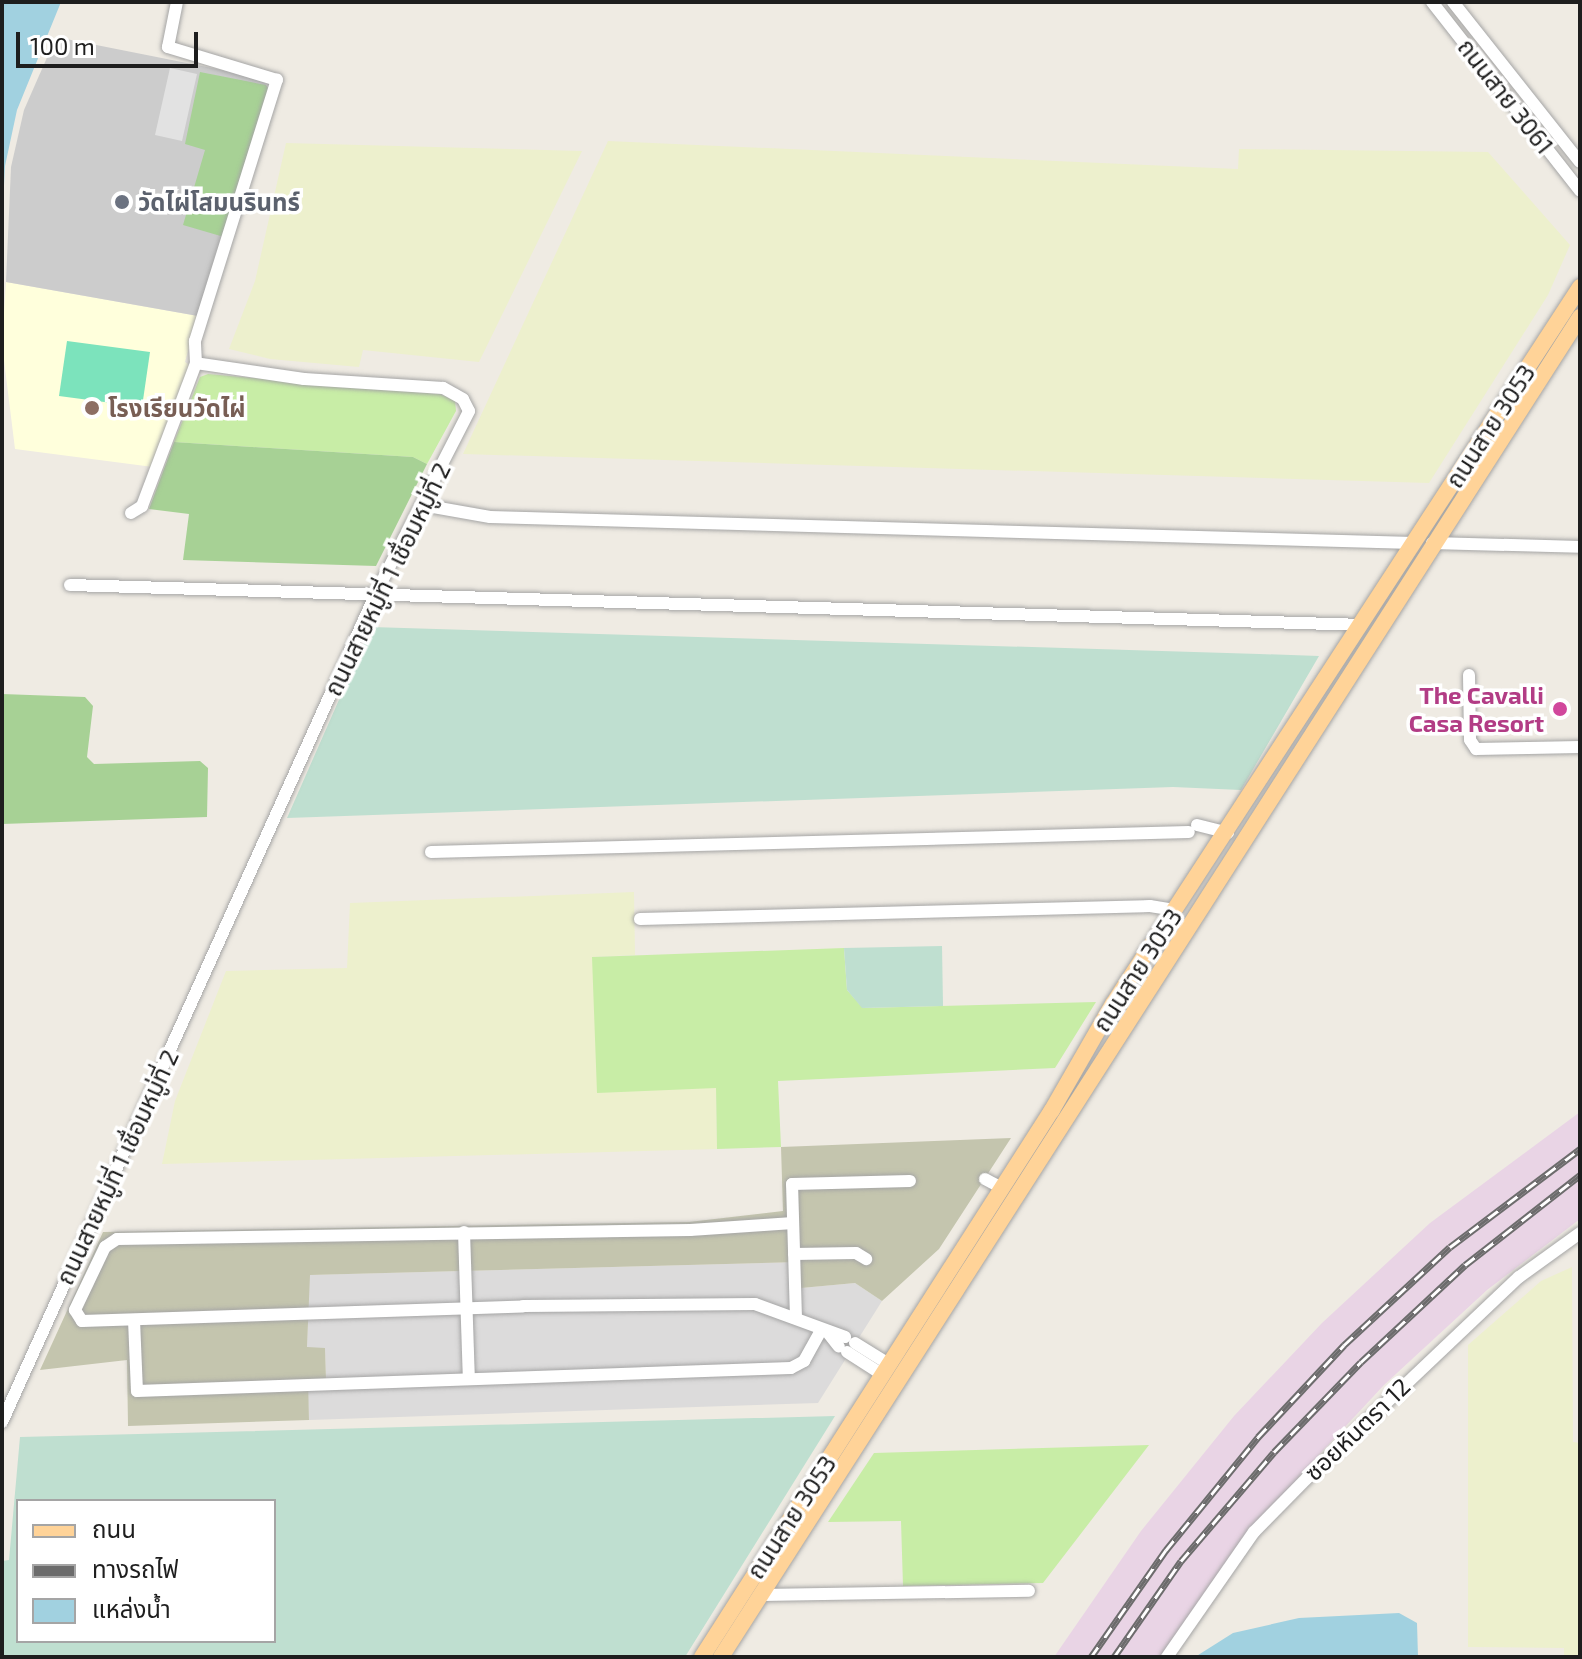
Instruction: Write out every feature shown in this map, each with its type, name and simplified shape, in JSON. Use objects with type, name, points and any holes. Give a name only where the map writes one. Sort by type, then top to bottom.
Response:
[{"type":"main road","name":"ถนนสาย 3053","points":[[702,1657],[1176,910],[1580,287]]},
{"type":"main road","name":"ถนนสาย 3053","points":[[721,1657],[1432,543],[1580,317]]},
{"type":"main road","points":[[1086,1051],[1104,1061]]},
{"type":"street","points":[[131,513],[142,506],[196,363],[195,341],[277,80],[168,47],[177,2]]},
{"type":"street","name":"ถนนสาย 3061","points":[[1432,2],[1580,191]]},
{"type":"street","name":"ถนนสาย 3061","points":[[1453,2],[1580,162]]},
{"type":"street","name":"ถนนสายหมู่ที่ 1 เชื่อมหมู่ที่ 2","points":[[2,1422],[377,591],[469,411],[463,399],[443,388],[304,379],[196,363]]},
{"type":"street","points":[[422,505],[490,517],[1414,543]]},
{"type":"street","points":[[1432,543],[1580,547]]},
{"type":"street","points":[[70,585],[377,591],[429,597],[1361,625]]},
{"type":"street","points":[[1469,675],[1470,740],[1476,749],[1580,747]]},
{"type":"street","points":[[431,852],[1190,829],[1226,836]]},
{"type":"street","points":[[640,919],[1150,906],[1176,910]]},
{"type":"street","points":[[985,1179],[1002,1188]]},
{"type":"street","points":[[796,1318],[792,1184],[910,1181]]},
{"type":"street","points":[[793,1223],[690,1230],[117,1239],[105,1247],[75,1310],[76,1317],[134,1320],[466,1308],[755,1304],[825,1332],[886,1370]]},
{"type":"street","points":[[464,1232],[469,1379]]},
{"type":"street","name":"ซอยหันตรา 12","points":[[1167,1657],[1254,1532],[1519,1277],[1580,1233]]},
{"type":"street","points":[[794,1254],[856,1253],[866,1259]]},
{"type":"street","points":[[134,1320],[137,1391],[791,1368],[804,1361],[825,1332]]},
{"type":"street","points":[[762,1595],[1029,1591]]},
{"type":"shaded area","name":"วัดไผ่โสมนรินทร์","points":[[56,37],[262,78],[271,93],[198,316],[6,282],[11,167],[24,110]]},
{"type":"shaded area","points":[[170,68],[197,74],[182,141],[155,135]]},
{"type":"shaded area","points":[[608,141],[1238,169],[1239,149],[1488,152],[1570,245],[1548,295],[1429,483],[463,454]]},
{"type":"shaded area","points":[[286,143],[582,151],[479,362],[363,350],[359,367],[270,359],[229,349],[255,281]]},
{"type":"shaded area","name":"โรงเรียนวัดไผ่","points":[[6,282],[198,316],[185,362],[191,366],[153,467],[15,449],[2,344]]},
{"type":"shaded area","points":[[371,627],[1319,656],[1241,790],[1173,787],[287,818]]},
{"type":"shaded area","points":[[634,892],[635,955],[592,957],[716,1087],[717,1149],[162,1164],[175,1101],[226,971],[347,968],[350,903]]},
{"type":"shaded area","points":[[942,946],[943,1006],[862,1008],[847,990],[844,948]]},
{"type":"shaded area","points":[[1580,1112],[1580,1219],[1487,1290],[1384,1385],[1301,1474],[1160,1657],[1054,1657],[1141,1531],[1234,1416],[1322,1323],[1430,1223]]},
{"type":"shaded area","points":[[1011,1138],[939,1249],[882,1301],[855,1283],[801,1288],[800,1262],[310,1275],[307,1347],[325,1348],[326,1379],[308,1380],[309,1420],[128,1426],[127,1360],[40,1370],[103,1232],[689,1222],[783,1211],[781,1147]]},
{"type":"shaded area","points":[[800,1262],[801,1288],[855,1283],[882,1301],[818,1403],[309,1420],[307,1380],[326,1379],[325,1348],[307,1348],[309,1275]]},
{"type":"shaded area","points":[[1572,1267],[1573,1442],[1580,1443],[1580,1657],[1564,1657],[1564,1648],[1468,1647],[1468,1345],[1541,1281]]},
{"type":"shaded area","points":[[835,1416],[685,1657],[2,1657],[2,1561],[9,1560],[20,1437]]},
{"type":"green space","points":[[200,72],[266,85],[271,93],[224,237],[183,225],[205,150],[185,144]]},
{"type":"green space","points":[[67,341],[150,352],[142,407],[59,396]]},
{"type":"green space","points":[[208,374],[440,394],[455,401],[456,411],[427,464],[413,457],[174,442],[200,377]]},
{"type":"green space","points":[[174,442],[413,457],[427,464],[376,566],[183,560],[189,514],[149,509]]},
{"type":"green space","points":[[2,694],[85,697],[93,706],[87,757],[94,764],[200,761],[208,768],[207,817],[2,824]]},
{"type":"green space","points":[[844,948],[847,990],[863,1008],[1096,1002],[1055,1068],[778,1081],[781,1147],[717,1149],[716,1088],[597,1093],[592,957]]},
{"type":"green space","points":[[1149,1445],[1043,1583],[903,1586],[901,1521],[828,1522],[874,1453]]},
{"type":"water","points":[[2,2],[61,2],[17,110],[5,166],[2,224]]},
{"type":"water","points":[[1399,1613],[1417,1623],[1418,1657],[1195,1657],[1233,1633],[1299,1618]]},
{"type":"railway","points":[[1091,1657],[1166,1550],[1258,1437],[1344,1345],[1450,1247],[1580,1149]]},
{"type":"railway","points":[[1114,1657],[1181,1561],[1274,1452],[1361,1362],[1465,1265],[1580,1175]]},
{"type":"place","name":"วัดไผ่โสมนรินทร์","points":[[122,202]]},
{"type":"place","name":"โรงเรียนวัดไผ่","points":[[92,408]]},
{"type":"place","name":"The Cavalli Casa Resort","points":[[1560,709]]}]
